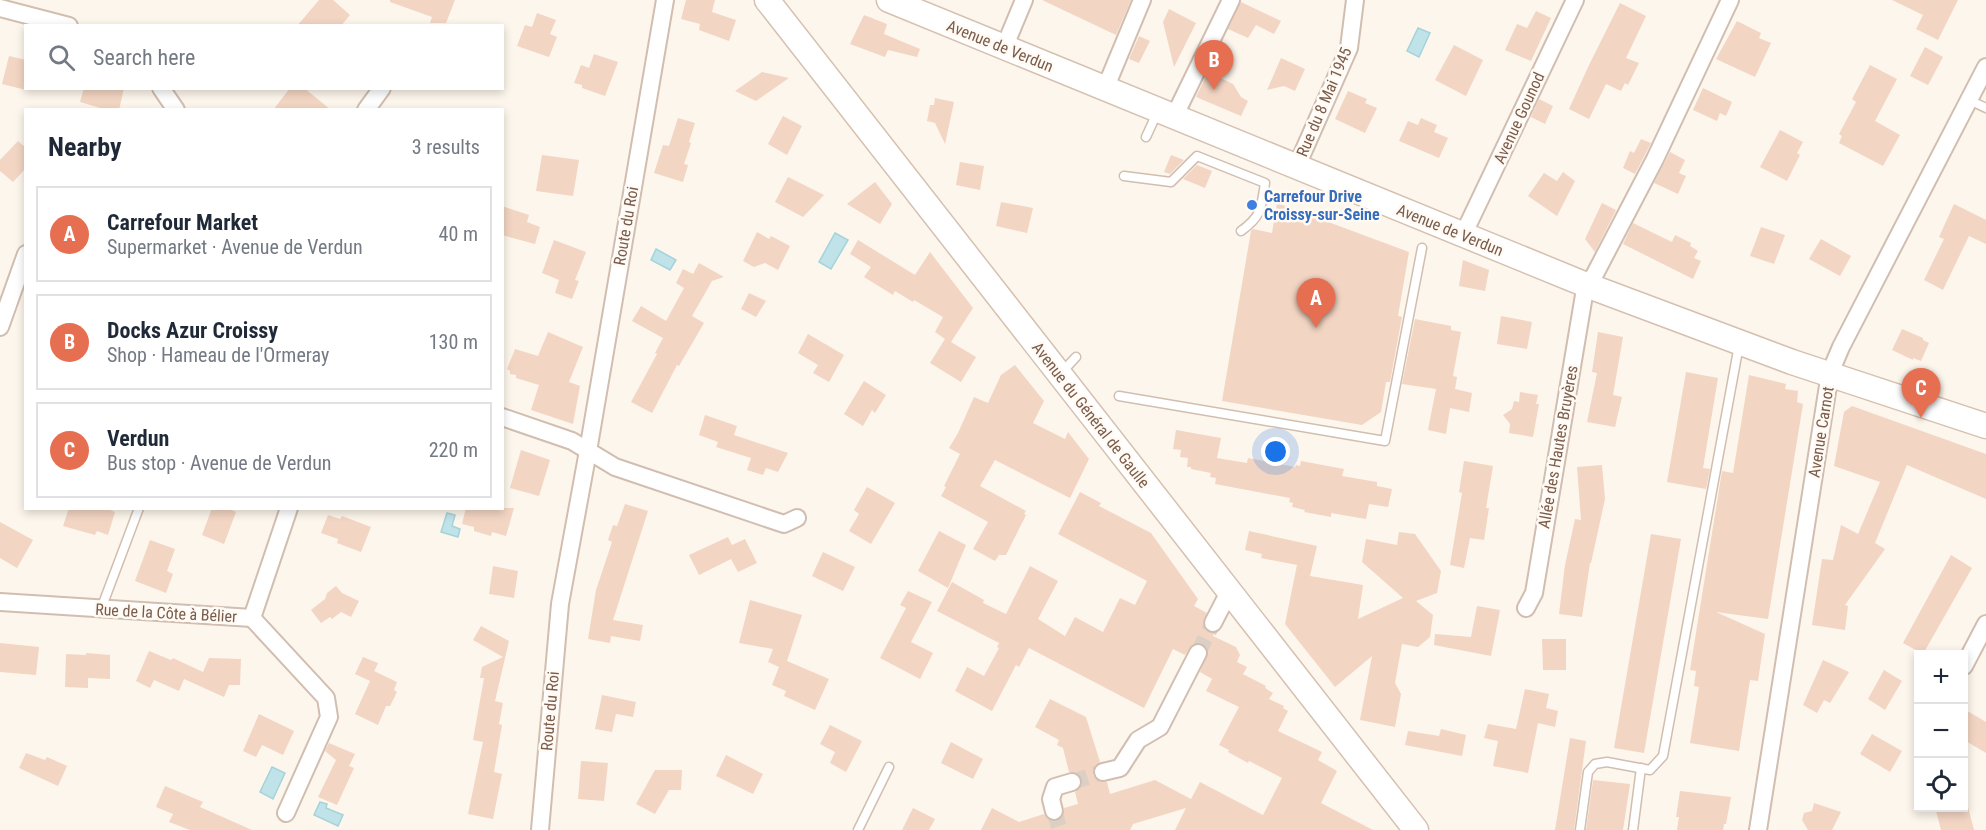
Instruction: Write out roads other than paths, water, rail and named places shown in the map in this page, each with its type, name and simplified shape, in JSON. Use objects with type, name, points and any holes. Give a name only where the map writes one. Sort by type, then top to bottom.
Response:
[{"type":"street","name":"Route du Roi","points":[[540,830],[560,604],[664,0]]},
{"type":"street","name":"Avenue du Général de Gaulle","points":[[766,0],[1416,830]]},
{"type":"street","points":[[1004,48],[1024,0]]},
{"type":"street","points":[[1104,89],[1142,0]]},
{"type":"street","points":[[1166,114],[1231,0]]},
{"type":"street","name":"Rue du 8 Mai 1945","points":[[1296,168],[1349,48],[1355,0]]},
{"type":"street","name":"Avenue Gounod","points":[[1463,235],[1575,0]]},
{"type":"street","name":"Allée des Hautes Bruyères","points":[[1526,608],[1534,593],[1584,295],[1655,159],[1730,0]]},
{"type":"street","name":"Avenue de Verdun","points":[[896,1],[1004,48],[1589,286],[1792,362],[1986,426]]},
{"type":"street","points":[[0,8],[61,24]]},
{"type":"street","name":"Avenue Carnot","points":[[1758,830],[1830,374],[1838,354],[1986,67]]},
{"type":"street","points":[[162,90],[173,108]]},
{"type":"street","points":[[367,108],[381,90]]},
{"type":"street","points":[[0,327],[24,260]]},
{"type":"street","points":[[504,418],[572,441],[615,467],[784,524],[797,518]]},
{"type":"street","name":"Rue de la Côte à Bélier","points":[[0,602],[252,618],[288,510]]},
{"type":"street","points":[[1213,623],[1229,592]]},
{"type":"street","points":[[252,618],[326,698],[329,710],[329,717],[286,813]]},
{"type":"street","points":[[1968,658],[1986,624]]},
{"type":"street","points":[[1103,772],[1120,768],[1138,740],[1160,727],[1198,653]]},
{"type":"street","points":[[1054,811],[1050,799],[1055,787],[1072,782]]},
{"type":"lane","points":[[1969,100],[1986,108]]},
{"type":"lane","points":[[1146,137],[1166,114]]},
{"type":"lane","points":[[1124,176],[1171,182],[1197,156],[1265,183],[1262,203],[1256,220],[1241,231]]},
{"type":"lane","points":[[1119,396],[1384,441],[1422,248]]},
{"type":"lane","points":[[1580,830],[1588,772],[1595,764],[1607,762],[1650,770],[1663,756],[1739,342]]},
{"type":"lane","points":[[1058,375],[1076,357]]},
{"type":"lane","points":[[100,610],[138,510]]},
{"type":"lane","points":[[858,830],[889,767]]},
{"type":"lane","points":[[1633,830],[1641,768]]},
{"type":"water","points":[[1418,28],[1430,33],[1419,57],[1407,51]]},
{"type":"water","points":[[835,233],[848,240],[831,269],[819,262]]},
{"type":"water","points":[[656,249],[676,260],[670,270],[651,260]]},
{"type":"water","points":[[447,513],[455,515],[452,526],[460,529],[458,537],[441,532]]},
{"type":"water","points":[[272,767],[285,773],[273,799],[260,792]]},
{"type":"water","points":[[320,802],[327,804],[326,808],[343,815],[338,826],[314,815]]},
{"type":"tunnel","points":[[1198,653],[1213,623]]},
{"type":"tunnel","points":[[1072,782],[1103,772]]},
{"type":"tunnel","points":[[1054,811],[1060,830]]},
{"type":"place","name":"Docks Azur Croissy","points":[[1214,90]]},
{"type":"place","name":"Carrefour Drive Croissy-sur-Seine","points":[[1252,205]]},
{"type":"place","name":"Carrefour Market","points":[[1316,328]]},
{"type":"place","name":"Verdun","points":[[1921,418]]}]
